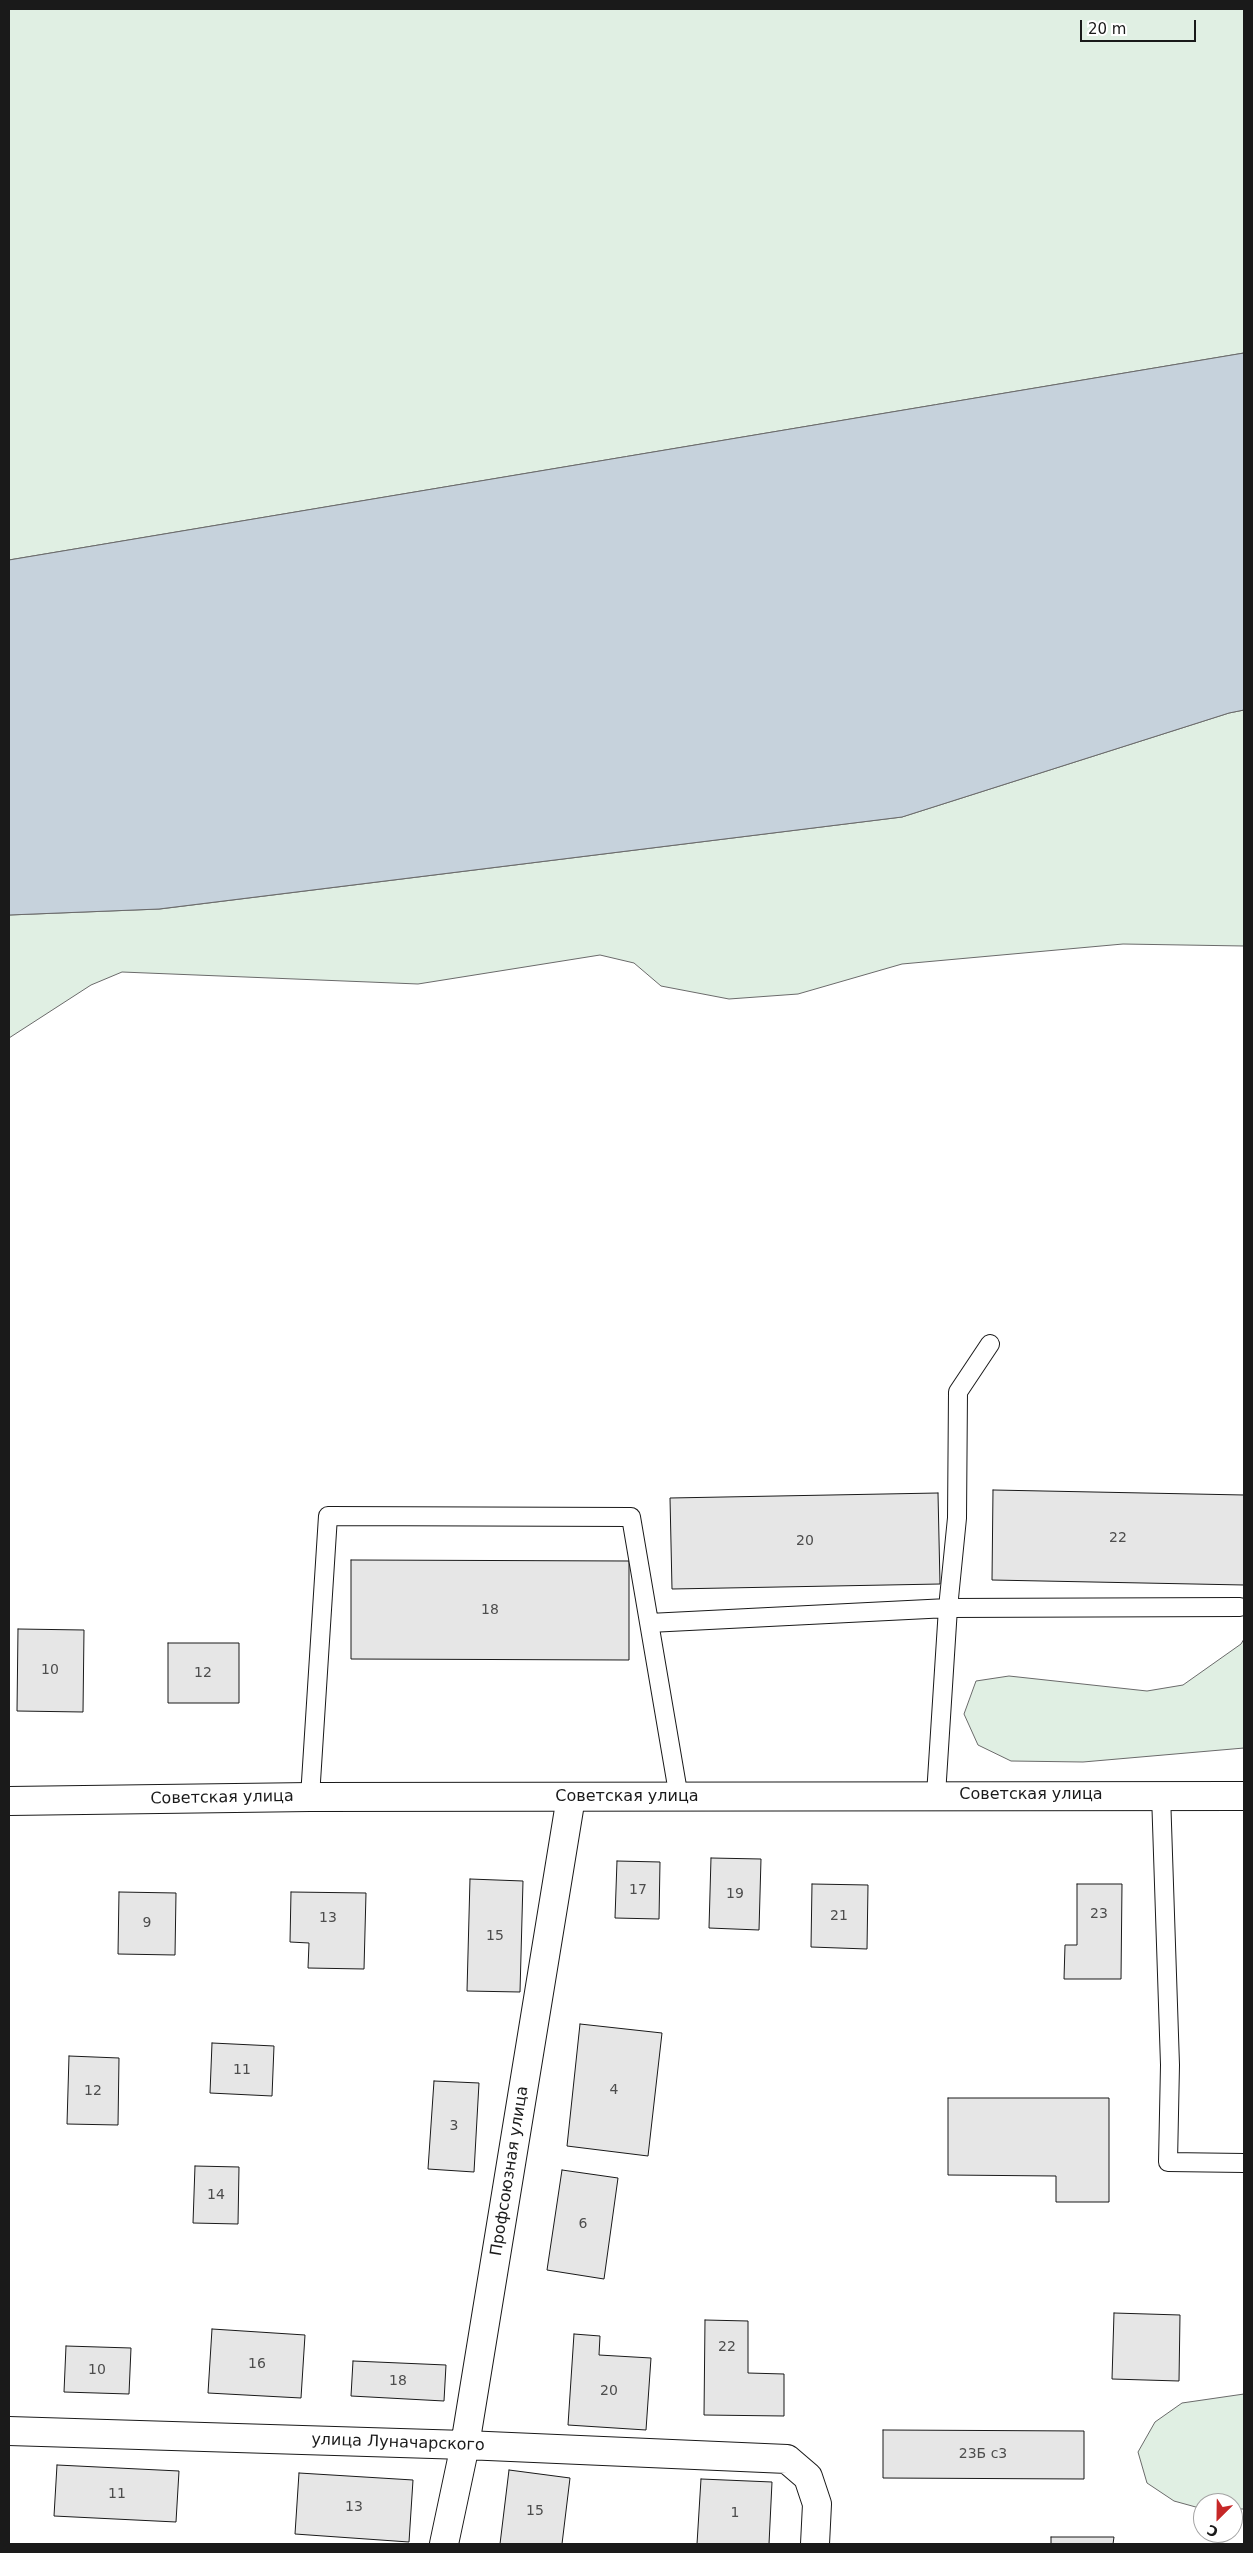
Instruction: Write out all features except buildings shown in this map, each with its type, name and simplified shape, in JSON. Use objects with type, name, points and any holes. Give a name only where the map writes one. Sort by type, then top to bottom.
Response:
[{"type":"street","name":"Советская улица","points":[[9,1801],[310,1797],[679,1798],[1162,1794],[1244,1796]]},
{"type":"street","name":"Профсоюзная улица","points":[[444,2544],[465,2445],[572,1797]]},
{"type":"street","name":"улица Луначарского","points":[[9,2431],[465,2445],[787,2459],[808,2477],[818,2504],[815,2544]]},
{"type":"lane","points":[[936,1795],[948,1608],[957,1518],[958,1392],[990,1344]]},
{"type":"lane","points":[[310,1797],[328,1516],[631,1517],[679,1798]]},
{"type":"lane","points":[[649,1623],[948,1608],[1240,1607]]},
{"type":"lane","points":[[1162,1794],[1170,2065],[1168,2162],[1244,2164]]},
{"type":"green space","points":[[9,9],[1244,9],[1244,353],[9,560]]},
{"type":"green space","points":[[1244,710],[1244,946],[1123,944],[902,964],[798,994],[729,999],[661,986],[634,963],[600,955],[418,984],[122,972],[91,985],[9,1038],[9,915],[160,909],[902,817],[1229,713]]},
{"type":"green space","points":[[1244,1639],[1244,1748],[1083,1762],[1011,1761],[978,1745],[964,1714],[976,1681],[1009,1676],[1147,1691],[1183,1685],[1241,1644]]},
{"type":"green space","points":[[1244,2394],[1244,2509],[1243,2493],[1193,2493],[1193,2506],[1174,2501],[1147,2483],[1138,2452],[1155,2422],[1182,2403]]},
{"type":"shaded area","points":[[1244,353],[1244,710],[1229,713],[902,817],[159,909],[9,915],[9,560]]}]
